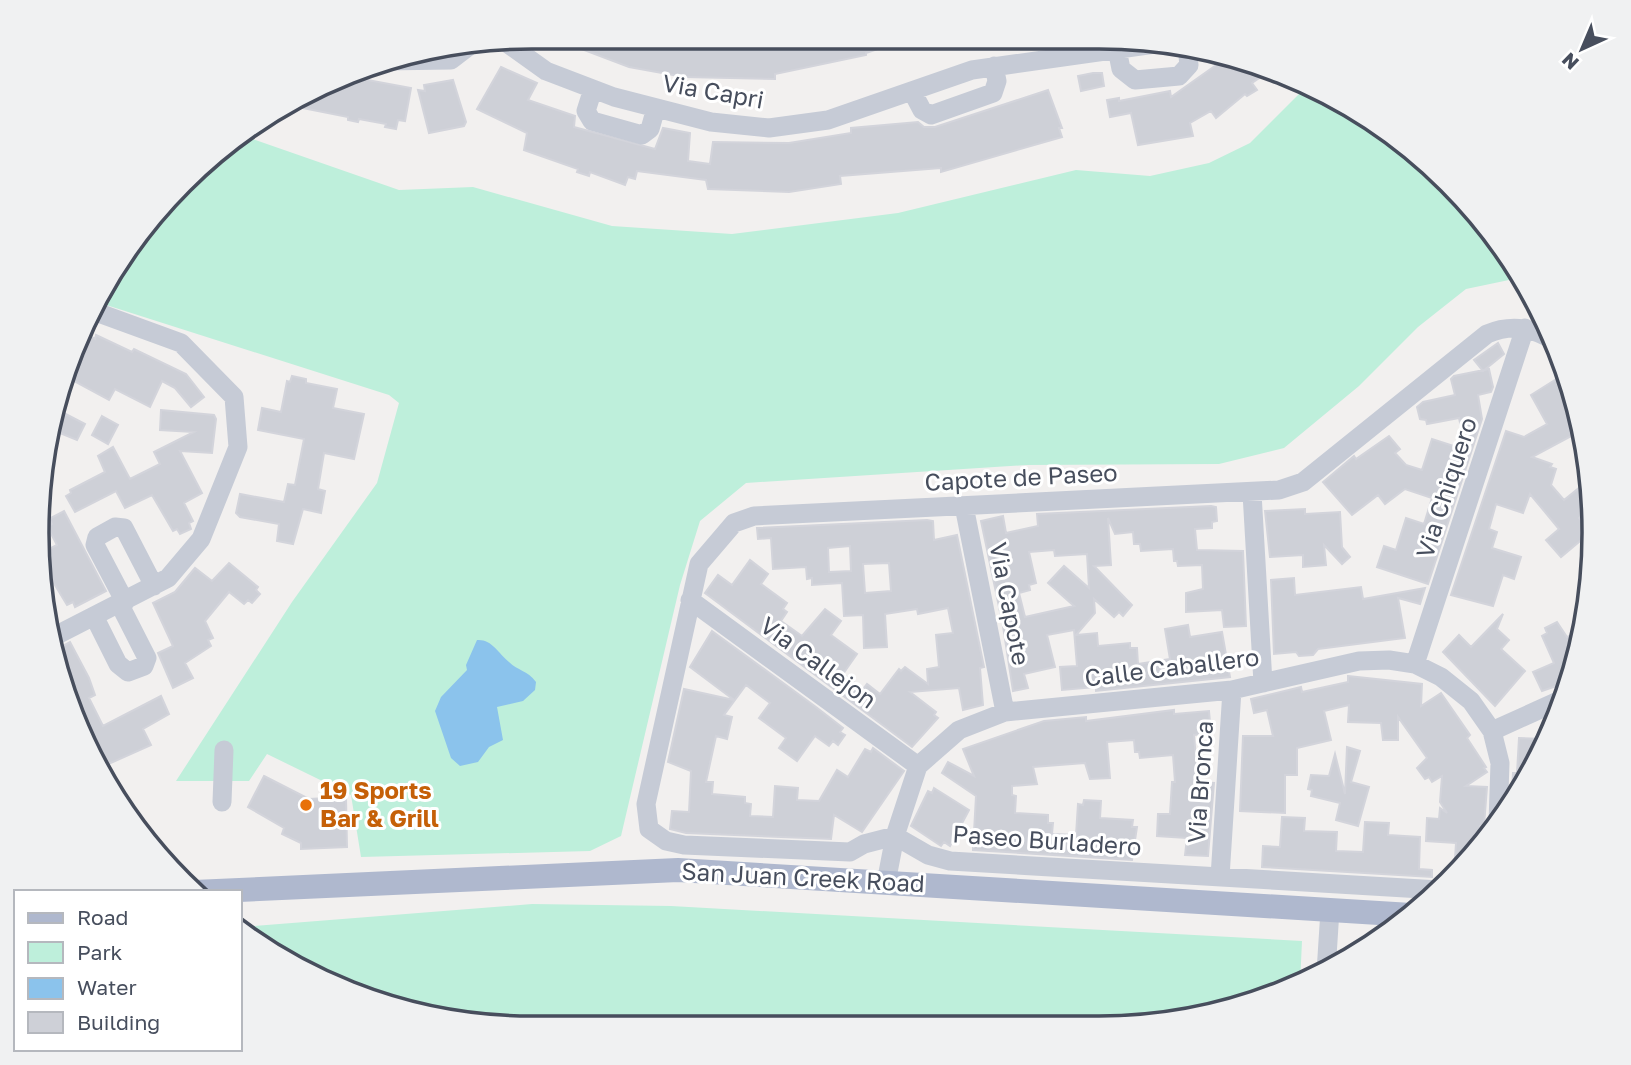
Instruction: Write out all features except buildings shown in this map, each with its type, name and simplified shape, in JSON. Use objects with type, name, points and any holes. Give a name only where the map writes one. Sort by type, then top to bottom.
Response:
[{"type":"main road","name":"San Juan Creek Road","points":[[238,890],[678,870],[1395,914]]},
{"type":"street","name":"Via Capri","points":[[516,50],[546,71],[593,89],[711,122],[769,128],[828,120],[972,70],[1114,50]]},
{"type":"street","points":[[1118,50],[1121,69],[1135,80],[1179,76],[1189,65],[1188,57]]},
{"type":"street","points":[[428,60],[451,60],[458,55]]},
{"type":"street","points":[[912,90],[922,110],[931,115],[993,93],[997,81],[994,66]]},
{"type":"street","points":[[593,89],[586,111],[592,121],[642,135],[650,129],[656,108]]},
{"type":"street","points":[[60,634],[168,578],[201,539],[238,447],[233,397],[181,343],[102,314]]},
{"type":"street","name":"Capote de Paseo","points":[[895,836],[864,844],[850,852],[684,845],[666,841],[649,829],[646,804],[699,564],[734,523],[754,516],[1279,490],[1303,482],[1486,334],[1503,327],[1525,328]]},
{"type":"street","points":[[1525,328],[1539,334]]},
{"type":"street","name":"Via Chiquero","points":[[1415,664],[1525,328]]},
{"type":"street","points":[[1252,493],[1264,683]]},
{"type":"street","name":"Via Capote","points":[[964,506],[1005,712]]},
{"type":"street","points":[[94,616],[118,664],[128,672],[144,666],[147,659],[95,545],[97,537],[115,527],[124,528],[154,586]]},
{"type":"street","name":"Via Callejon","points":[[690,600],[918,765]]},
{"type":"street","name":"Calle Caballero","points":[[918,765],[959,730],[1005,712],[1231,690],[1359,661],[1389,660],[1415,664],[1441,677],[1471,701],[1492,731],[1500,763],[1499,804]]},
{"type":"street","name":"Via Bronca","points":[[1220,877],[1231,690]]},
{"type":"street","points":[[1492,731],[1550,705]]},
{"type":"street","points":[[222,802],[224,750]]},
{"type":"street","points":[[886,883],[895,836],[918,765]]},
{"type":"street","name":"Paseo Burladero","points":[[895,836],[928,855],[950,861],[1424,889]]},
{"type":"street","points":[[1327,958],[1330,910]]},
{"type":"green space","points":[[1300,93],[1312,99],[1367,130],[1417,169],[1462,214],[1511,281],[1466,289],[1418,327],[1359,386],[1284,448],[1219,464],[1026,465],[746,483],[700,521],[680,585],[621,836],[590,851],[361,857],[351,795],[267,754],[249,781],[176,781],[292,602],[377,483],[399,403],[389,395],[106,305],[130,264],[169,214],[214,169],[252,139],[399,190],[473,187],[612,226],[732,234],[898,213],[1076,170],[1150,176],[1209,163],[1250,143]]},
{"type":"green space","points":[[532,904],[671,906],[1302,941],[1301,971],[1224,1000],[1162,1012],[1098,1016],[532,1016],[469,1012],[407,1000],[319,966],[252,926]]},
{"type":"water","points":[[477,640],[491,644],[512,665],[529,675],[536,682],[535,690],[523,701],[497,707],[503,740],[489,747],[478,762],[460,766],[451,758],[435,711],[441,697],[467,670],[466,665]]},
{"type":"place","name":"19 Sports Bar & Grill","points":[[306,805]]}]
